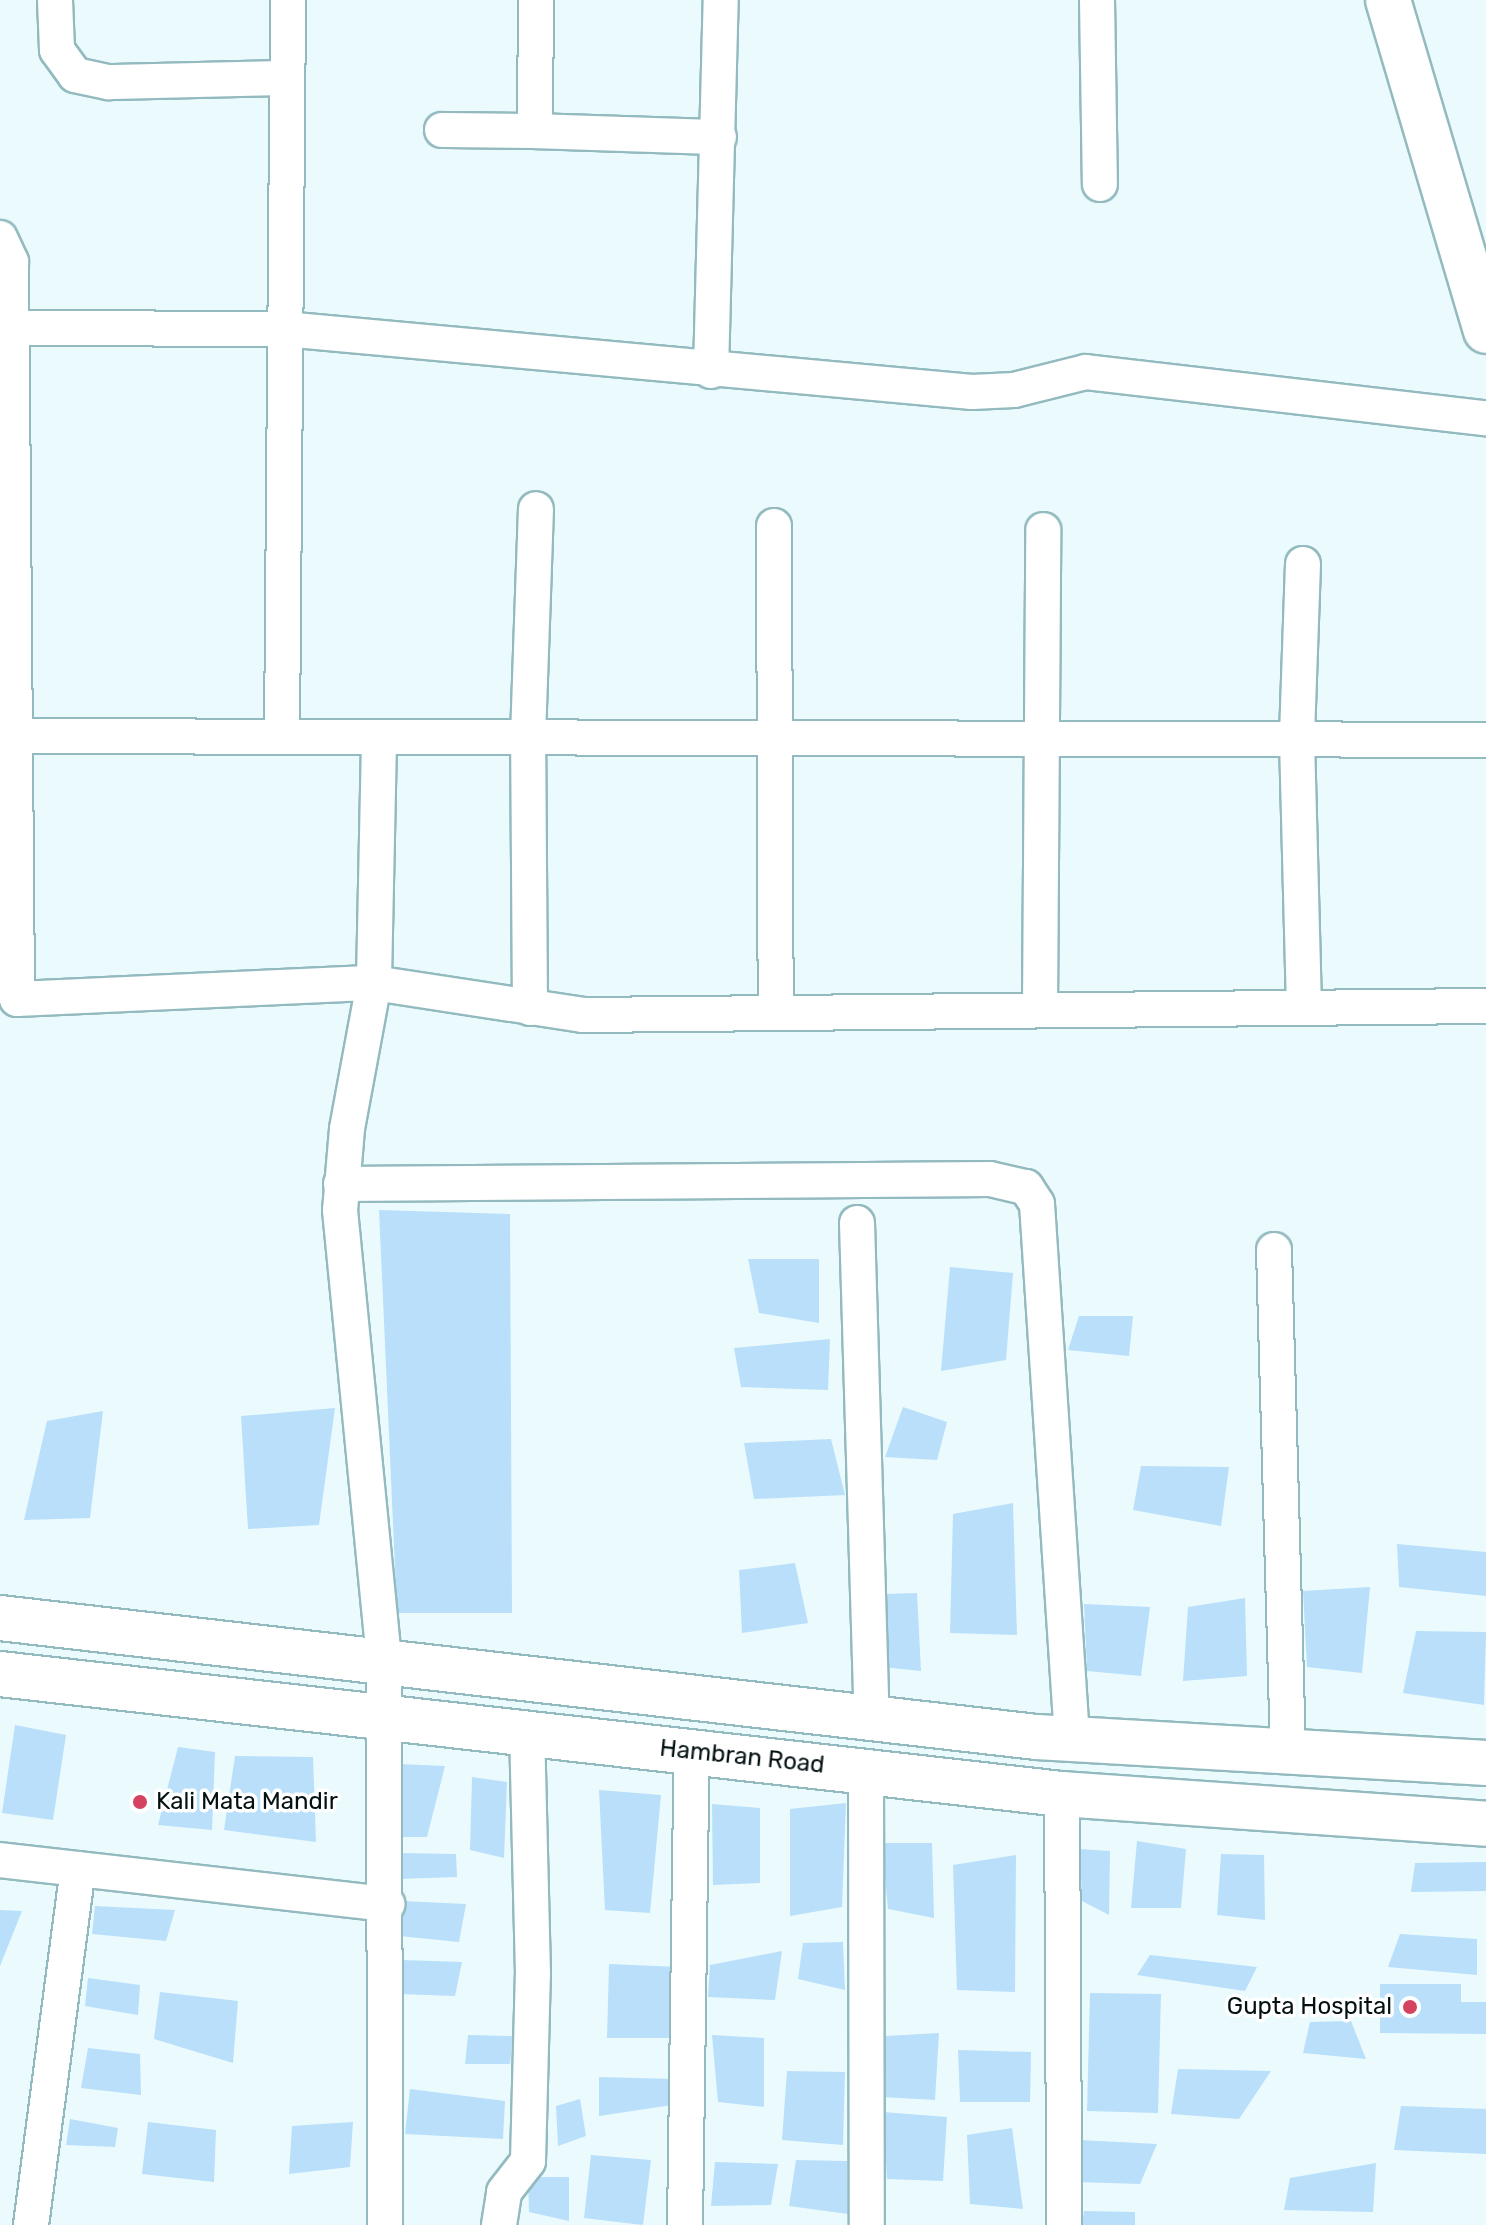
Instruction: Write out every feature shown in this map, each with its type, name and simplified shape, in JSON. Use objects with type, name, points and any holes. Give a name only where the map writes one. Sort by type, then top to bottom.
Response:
[{"type":"main road","points":[[1388,0],[1486,331]]},
{"type":"main road","points":[[0,1618],[1072,1738],[1486,1763]]},
{"type":"main road","name":"Hambran Road","points":[[0,1674],[1062,1794],[1486,1824]]},
{"type":"street","points":[[55,0],[57,50],[75,75],[109,82],[286,78]]},
{"type":"street","points":[[282,736],[288,0]]},
{"type":"street","points":[[535,131],[536,0]]},
{"type":"street","points":[[711,371],[721,0]]},
{"type":"street","points":[[1097,0],[1100,184]]},
{"type":"street","points":[[442,130],[719,137]]},
{"type":"street","points":[[0,238],[11,262],[8,999],[371,998],[530,1008],[583,1015],[1304,1005],[1486,1006]]},
{"type":"street","points":[[10,328],[284,329],[711,371],[989,393],[1086,372],[1486,418]]},
{"type":"street","points":[[530,1008],[528,737],[536,509]]},
{"type":"street","points":[[774,526],[776,1013]]},
{"type":"street","points":[[1040,1008],[1043,530]]},
{"type":"street","points":[[1303,564],[1297,740],[1304,1005]]},
{"type":"street","points":[[8,736],[282,736],[379,741],[528,737],[1486,740]]},
{"type":"street","points":[[379,741],[371,998],[347,1129],[341,1184],[384,1661],[388,1904],[385,2225]]},
{"type":"street","points":[[341,1184],[990,1179],[1026,1187],[1037,1204],[1072,1738]]},
{"type":"street","points":[[857,1223],[872,1718]]},
{"type":"street","points":[[1274,1250],[1288,1751]]},
{"type":"street","points":[[499,2225],[504,2192],[528,2161],[533,1974],[527,1733]]},
{"type":"street","points":[[685,2225],[692,1752]]},
{"type":"street","points":[[866,1771],[867,2225]]},
{"type":"street","points":[[1062,1794],[1064,2225]]},
{"type":"street","points":[[0,1860],[388,1904]]},
{"type":"street","points":[[31,2225],[78,1869]]},
{"type":"building","points":[[379,1210],[510,1214],[512,1613],[397,1613]]},
{"type":"building","points":[[748,1259],[819,1259],[819,1323],[759,1313]]},
{"type":"building","points":[[950,1267],[1013,1273],[1006,1360],[941,1371]]},
{"type":"building","points":[[1079,1316],[1133,1316],[1129,1356],[1068,1350]]},
{"type":"building","points":[[830,1339],[828,1390],[741,1387],[734,1348]]},
{"type":"building","points":[[903,1407],[947,1422],[937,1460],[885,1457]]},
{"type":"building","points":[[335,1408],[319,1525],[248,1529],[241,1416]]},
{"type":"building","points":[[103,1411],[90,1518],[24,1520],[47,1421]]},
{"type":"building","points":[[831,1439],[845,1495],[754,1499],[744,1443]]},
{"type":"building","points":[[1141,1466],[1229,1467],[1221,1526],[1133,1510]]},
{"type":"building","points":[[1013,1503],[1017,1635],[950,1633],[953,1514]]},
{"type":"building","points":[[1397,1544],[1486,1552],[1486,1596],[1399,1587]]},
{"type":"building","points":[[795,1563],[808,1623],[742,1633],[739,1570]]},
{"type":"building","points":[[1370,1587],[1362,1673],[1307,1667],[1303,1591]]},
{"type":"building","points":[[917,1593],[921,1671],[882,1667],[883,1594]]},
{"type":"building","points":[[1245,1598],[1247,1676],[1183,1681],[1188,1607]]},
{"type":"building","points":[[1084,1604],[1150,1607],[1141,1676],[1087,1671]]},
{"type":"building","points":[[1416,1631],[1486,1632],[1484,1705],[1403,1693]]},
{"type":"building","points":[[15,1725],[66,1735],[53,1820],[2,1813]]},
{"type":"building","points":[[178,1747],[215,1752],[212,1830],[158,1825]]},
{"type":"building","points":[[235,1756],[313,1757],[316,1842],[224,1830]]},
{"type":"building","points":[[399,1764],[445,1766],[427,1837],[402,1837]]},
{"type":"building","points":[[472,1777],[507,1782],[504,1858],[470,1850]]},
{"type":"building","points":[[599,1790],[661,1795],[650,1913],[605,1910]]},
{"type":"building","points":[[846,1803],[842,1907],[790,1916],[790,1809]]},
{"type":"building","points":[[712,1804],[760,1808],[760,1883],[713,1885]]},
{"type":"building","points":[[1137,1841],[1186,1849],[1181,1908],[1131,1908]]},
{"type":"building","points":[[882,1843],[932,1843],[934,1918],[888,1909]]},
{"type":"building","points":[[1080,1849],[1110,1851],[1109,1915],[1082,1901]]},
{"type":"building","points":[[397,1853],[456,1854],[457,1877],[399,1879]]},
{"type":"building","points":[[1221,1854],[1264,1855],[1265,1920],[1217,1915]]},
{"type":"building","points":[[1016,1855],[1015,1992],[957,1990],[953,1865]]},
{"type":"building","points":[[1486,1862],[1486,1891],[1411,1892],[1415,1863]]},
{"type":"building","points":[[402,1901],[466,1904],[459,1942],[399,1936]]},
{"type":"building","points":[[95,1906],[175,1910],[166,1941],[92,1934]]},
{"type":"building","points":[[0,1910],[22,1911],[0,1966]]},
{"type":"building","points":[[1400,1934],[1477,1939],[1477,1975],[1388,1967]]},
{"type":"building","points":[[843,1942],[845,1990],[798,1979],[803,1943]]},
{"type":"building","points":[[782,1951],[775,2000],[708,1997],[710,1965]]},
{"type":"building","points":[[1150,1955],[1257,1967],[1245,1991],[1137,1975]]},
{"type":"building","points":[[401,1960],[462,1962],[455,1996],[400,1994]]},
{"type":"building","points":[[609,1964],[678,1967],[671,2038],[607,2038]]},
{"type":"building","points":[[88,1978],[140,1985],[138,2015],[85,2006]]},
{"type":"building","points":[[1380,1984],[1461,1984],[1461,2002],[1486,2002],[1486,2034],[1380,2033]]},
{"type":"building","points":[[160,1992],[238,2001],[233,2063],[154,2039]]},
{"type":"building","points":[[1090,1993],[1161,1994],[1158,2113],[1087,2111]]},
{"type":"building","points":[[1351,2021],[1366,2059],[1303,2053],[1310,2022]]},
{"type":"building","points":[[939,2033],[935,2100],[882,2097],[885,2036]]},
{"type":"building","points":[[468,2035],[513,2036],[510,2064],[465,2064]]},
{"type":"building","points":[[712,2035],[764,2038],[764,2107],[718,2102]]},
{"type":"building","points":[[88,2048],[140,2054],[141,2095],[81,2088]]},
{"type":"building","points":[[958,2050],[1031,2052],[1030,2102],[960,2102]]},
{"type":"building","points":[[1178,2069],[1271,2071],[1239,2119],[1171,2114]]},
{"type":"building","points":[[787,2071],[845,2072],[843,2145],[782,2140]]},
{"type":"building","points":[[599,2077],[675,2079],[672,2105],[599,2116]]},
{"type":"building","points":[[410,2089],[505,2101],[503,2139],[405,2134]]},
{"type":"building","points":[[580,2099],[586,2136],[558,2146],[556,2106]]},
{"type":"building","points":[[1401,2106],[1486,2109],[1486,2154],[1394,2150]]},
{"type":"building","points":[[883,2112],[947,2117],[943,2181],[887,2179]]},
{"type":"building","points":[[70,2119],[118,2128],[115,2147],[66,2145]]},
{"type":"building","points":[[148,2122],[216,2130],[214,2182],[142,2174]]},
{"type":"building","points":[[353,2122],[350,2167],[289,2174],[292,2126]]},
{"type":"building","points":[[1012,2128],[1023,2209],[970,2204],[967,2135]]},
{"type":"building","points":[[1080,2140],[1157,2144],[1140,2184],[1075,2182]]},
{"type":"building","points":[[591,2155],[651,2160],[643,2225],[584,2218]]},
{"type":"building","points":[[796,2160],[847,2161],[848,2214],[789,2206]]},
{"type":"building","points":[[715,2162],[778,2164],[771,2205],[711,2206]]},
{"type":"building","points":[[1376,2163],[1373,2212],[1284,2210],[1290,2178]]},
{"type":"building","points":[[528,2177],[569,2177],[569,2221],[529,2212]]},
{"type":"building","points":[[1084,2211],[1135,2212],[1135,2225],[1082,2225]]},
{"type":"place","name":"Kali Mata Mandir","points":[[140,1802]]},
{"type":"place","name":"Gupta Hospital","points":[[1410,2007]]}]
